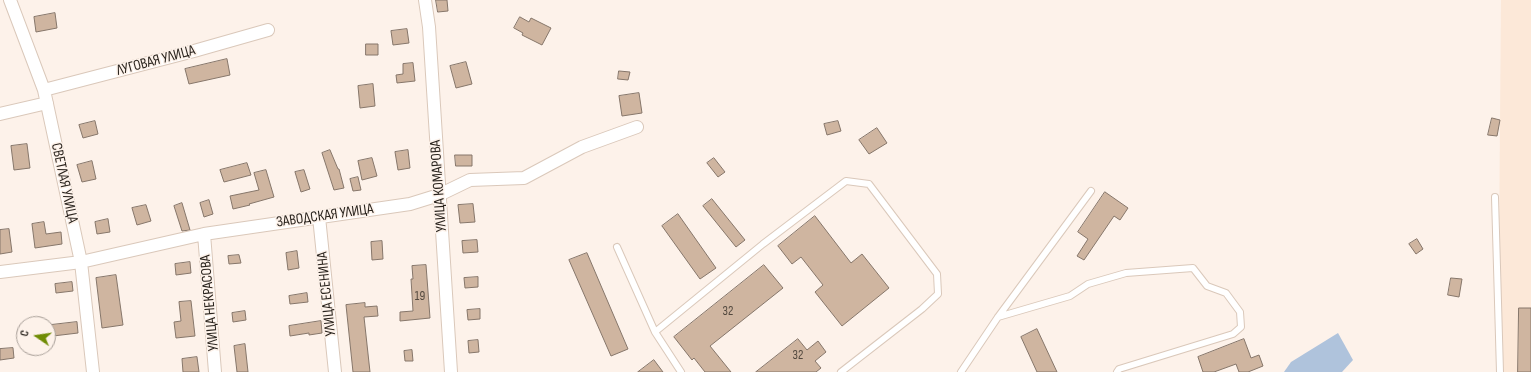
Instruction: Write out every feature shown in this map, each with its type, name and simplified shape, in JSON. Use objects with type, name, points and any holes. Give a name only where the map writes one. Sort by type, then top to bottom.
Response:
[{"type":"street","name":"СВЕТЛАЯ УЛИЦА","points":[[10,0],[44,90],[81,262],[93,372]]},
{"type":"street","name":"УЛИЦА КОМАРОВА","points":[[424,0],[429,27],[451,372]]},
{"type":"street","name":"ЛУГОВАЯ УЛИЦА","points":[[44,90],[268,30]]},
{"type":"street","points":[[0,114],[46,103]]},
{"type":"street","name":"ЗАВОДСКАЯ УЛИЦА","points":[[0,272],[81,262],[204,234],[319,216],[410,204],[439,194],[470,180],[524,178],[582,147],[637,127]]},
{"type":"street","name":"УЛИЦА ЕСЕНИНА","points":[[319,216],[335,372]]},
{"type":"street","name":"УЛИЦА НЕКРАСОВА","points":[[204,234],[215,372]]},
{"type":"lane","points":[[655,332],[763,244],[846,181],[869,184],[937,274],[938,294],[922,309],[841,372]]},
{"type":"lane","points":[[961,372],[998,317],[1091,191]]},
{"type":"lane","points":[[1495,197],[1500,372]]},
{"type":"lane","points":[[617,247],[655,332],[681,372]]},
{"type":"lane","points":[[998,317],[1070,296],[1088,284],[1126,273],[1193,268],[1207,286],[1226,293],[1240,312],[1241,327],[1233,334],[1119,369],[1117,372]]},
{"type":"shaded area","points":[[1501,0],[1531,0],[1531,372],[1498,372]]},
{"type":"water","points":[[1338,333],[1353,360],[1342,372],[1284,372],[1291,362]]},
{"type":"building","points":[[436,0],[447,0],[448,11],[438,12]]},
{"type":"building","points":[[55,13],[57,28],[36,32],[34,17]]},
{"type":"building","points":[[520,17],[529,22],[531,18],[551,28],[542,45],[522,35],[523,33],[514,28]]},
{"type":"building","points":[[407,29],[409,43],[393,45],[391,31]]},
{"type":"building","points":[[366,44],[378,44],[378,55],[366,55]]},
{"type":"building","points":[[227,59],[230,75],[189,84],[185,69]]},
{"type":"building","points":[[466,62],[472,84],[456,88],[450,66]]},
{"type":"building","points":[[413,63],[415,81],[397,83],[396,75],[403,74],[403,64]]},
{"type":"building","points":[[619,71],[630,72],[628,80],[618,79]]},
{"type":"building","points":[[373,84],[375,106],[360,108],[358,86]]},
{"type":"building","points":[[639,93],[642,113],[622,116],[619,96]]},
{"type":"building","points":[[1492,118],[1500,120],[1497,136],[1488,135]]},
{"type":"building","points":[[95,121],[98,134],[83,138],[79,125]]},
{"type":"building","points":[[838,121],[841,131],[827,135],[824,124]]},
{"type":"building","points":[[877,128],[887,143],[869,154],[859,140]]},
{"type":"building","points":[[27,144],[30,168],[14,170],[11,146]]},
{"type":"building","points":[[330,150],[339,169],[344,188],[334,190],[322,153]]},
{"type":"building","points":[[408,150],[410,168],[398,170],[395,152]]},
{"type":"building","points":[[455,155],[472,155],[472,166],[456,166]]},
{"type":"building","points":[[372,158],[377,176],[362,180],[358,161]]},
{"type":"building","points":[[714,158],[725,172],[718,177],[707,163]]},
{"type":"building","points":[[92,161],[96,179],[82,182],[77,165]]},
{"type":"building","points":[[247,163],[251,175],[224,182],[220,170]]},
{"type":"building","points":[[266,170],[274,197],[233,209],[230,196],[259,190],[254,173]]},
{"type":"building","points":[[304,170],[310,189],[301,192],[295,172]]},
{"type":"building","points":[[358,177],[361,190],[353,191],[350,179]]},
{"type":"building","points":[[1105,192],[1128,208],[1120,220],[1114,216],[1084,260],[1077,256],[1088,239],[1078,232]]},
{"type":"building","points":[[712,199],[745,240],[736,247],[703,206]]},
{"type":"building","points":[[209,200],[213,214],[204,217],[200,203]]},
{"type":"building","points":[[182,203],[190,230],[182,231],[174,206]]},
{"type":"building","points":[[473,204],[475,222],[460,223],[458,205]]},
{"type":"building","points":[[146,205],[151,221],[137,225],[132,208]]},
{"type":"building","points":[[678,214],[716,268],[700,279],[662,226]]},
{"type":"building","points":[[815,216],[851,263],[862,254],[889,288],[842,326],[815,292],[823,285],[801,257],[792,264],[778,246]]},
{"type":"building","points":[[108,219],[110,232],[97,234],[95,222]]},
{"type":"building","points":[[44,222],[46,234],[61,232],[62,244],[35,248],[32,224]]},
{"type":"building","points":[[9,229],[12,252],[0,254],[0,230]]},
{"type":"building","points":[[1417,239],[1423,249],[1416,254],[1409,244]]},
{"type":"building","points":[[477,240],[478,252],[463,253],[462,241]]},
{"type":"building","points":[[382,241],[383,259],[372,260],[371,242]]},
{"type":"building","points":[[297,251],[299,268],[288,270],[286,253]]},
{"type":"building","points":[[587,253],[628,349],[611,356],[569,260]]},
{"type":"building","points":[[239,255],[241,263],[229,264],[228,256]]},
{"type":"building","points":[[190,262],[191,273],[176,275],[175,264]]},
{"type":"building","points":[[426,265],[430,318],[400,321],[400,312],[413,311],[411,279],[413,279],[412,266]]},
{"type":"building","points":[[764,265],[783,288],[710,346],[731,372],[705,372],[694,358],[692,360],[674,337]]},
{"type":"building","points":[[116,275],[123,325],[102,328],[96,278]]},
{"type":"building","points":[[478,277],[478,287],[465,288],[464,278]]},
{"type":"building","points":[[1451,278],[1462,279],[1459,297],[1448,295]]},
{"type":"building","points":[[72,282],[73,291],[56,293],[55,284]]},
{"type":"building","points":[[307,293],[308,302],[290,304],[289,296]]},
{"type":"building","points":[[191,301],[195,336],[176,338],[174,322],[181,321],[179,302]]},
{"type":"building","points":[[365,303],[365,307],[377,306],[378,316],[364,317],[370,372],[353,372],[346,305]]},
{"type":"building","points":[[1519,308],[1531,308],[1531,372],[1518,372]]},
{"type":"building","points":[[480,309],[480,319],[468,320],[467,310]]},
{"type":"building","points":[[245,311],[246,320],[233,322],[232,313]]},
{"type":"building","points":[[321,321],[322,333],[309,335],[309,333],[290,336],[289,326]]},
{"type":"building","points":[[77,322],[78,333],[56,336],[56,324]]},
{"type":"building","points":[[1037,329],[1057,372],[1037,372],[1021,337]]},
{"type":"building","points":[[798,339],[807,350],[818,341],[826,352],[815,361],[821,368],[816,372],[756,372]]},
{"type":"building","points":[[1244,339],[1251,358],[1259,355],[1263,366],[1248,372],[1239,372],[1236,364],[1214,372],[1203,372],[1198,357]]},
{"type":"building","points":[[478,340],[479,352],[469,353],[468,341]]},
{"type":"building","points":[[245,344],[248,372],[237,372],[234,346]]},
{"type":"building","points":[[13,348],[14,358],[0,360],[0,349]]},
{"type":"building","points":[[412,350],[413,361],[405,361],[404,351]]},
{"type":"building","points":[[197,357],[199,372],[183,372],[182,359]]},
{"type":"building","points":[[654,360],[663,372],[638,372]]}]
